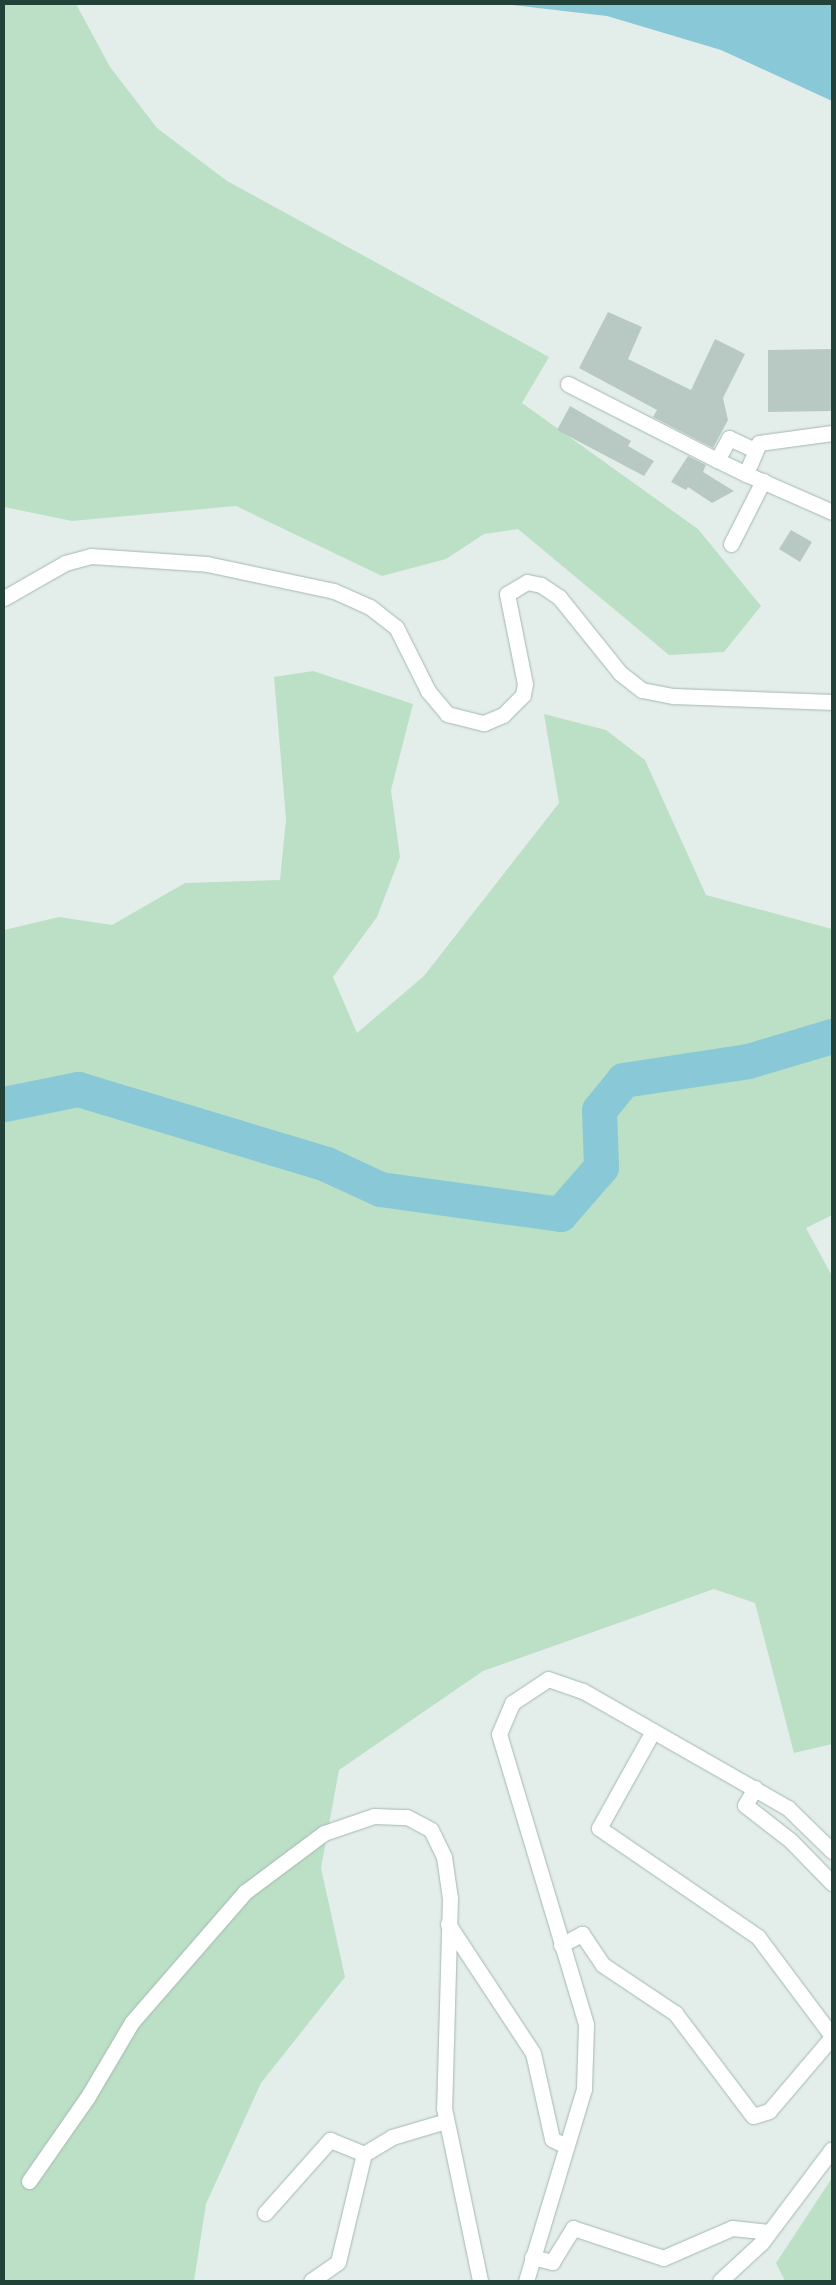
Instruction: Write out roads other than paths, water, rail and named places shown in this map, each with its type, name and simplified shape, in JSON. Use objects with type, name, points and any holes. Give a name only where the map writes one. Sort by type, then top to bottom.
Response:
[{"type":"street","points":[[568,384],[746,474],[832,512]]},
{"type":"street","points":[[746,474],[758,443],[832,433]]},
{"type":"street","points":[[718,460],[729,438],[755,450]]},
{"type":"street","points":[[731,544],[763,481]]},
{"type":"street","points":[[4,598],[65,563],[91,556],[207,564],[334,592],[370,607],[396,627],[428,691],[447,714],[484,723],[503,716],[523,695],[525,684],[507,594],[526,582],[541,585],[559,597],[620,673],[642,690],[674,696],[832,702]]},
{"type":"street","points":[[526,2281],[564,2145],[584,2089],[586,2024],[499,1734],[512,1703],[548,1679],[583,1691],[788,1808],[832,1851]]},
{"type":"street","points":[[561,1945],[582,1934],[603,1965],[675,2013],[753,2116],[769,2111],[832,2037],[758,1937],[599,1828],[653,1731]]},
{"type":"street","points":[[755,1788],[745,1805],[791,1841],[832,1883]]},
{"type":"street","points":[[29,2180],[87,2098],[132,2022],[245,1892],[324,1833],[374,1816],[407,1817],[431,1830],[444,1857],[448,1924],[443,2035],[446,2121],[480,2281]]},
{"type":"street","points":[[448,1924],[533,2053],[552,2139],[564,2145]]},
{"type":"street","points":[[311,2281],[338,2262],[364,2154],[392,2137],[446,2121]]},
{"type":"street","points":[[266,2213],[330,2140],[364,2154]]},
{"type":"street","points":[[720,2281],[769,2232],[832,2149]]},
{"type":"street","points":[[532,2258],[552,2262],[573,2228],[663,2258],[732,2228],[769,2232]]},
{"type":"water","points":[[504,4],[832,4],[832,101],[721,50],[607,16]]},
{"type":"waterway","points":[[4,1104],[78,1089],[326,1164],[380,1189],[560,1214],[601,1167],[599,1110],[623,1080],[748,1061],[832,1036]]}]
